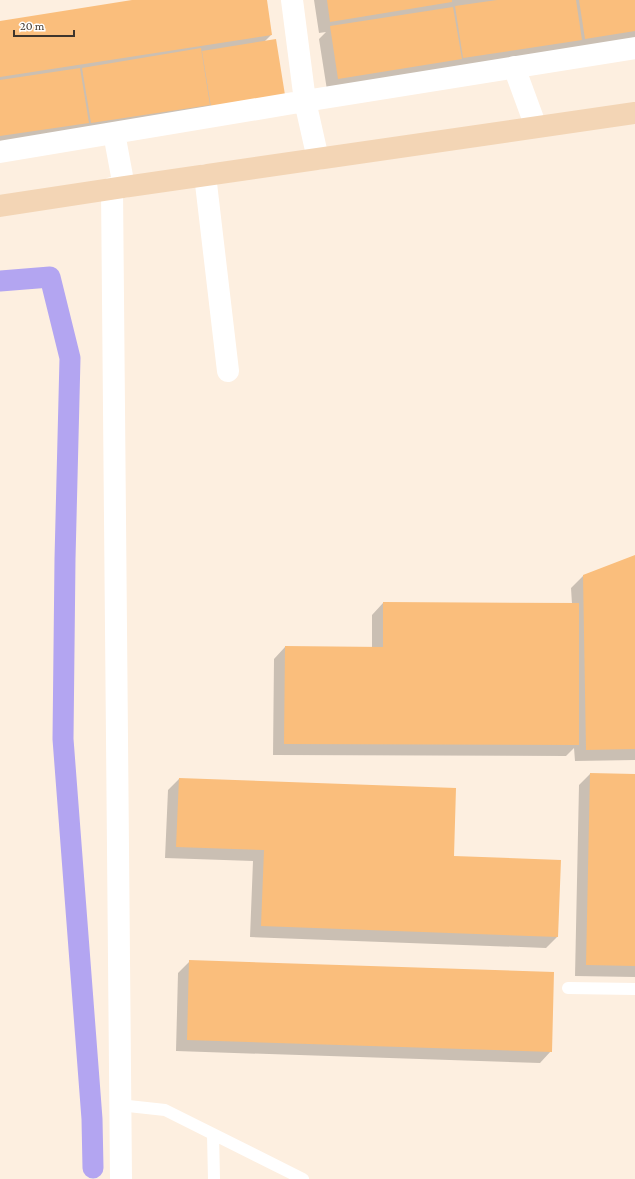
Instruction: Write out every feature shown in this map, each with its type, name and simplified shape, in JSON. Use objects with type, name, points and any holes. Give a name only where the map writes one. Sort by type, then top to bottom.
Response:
[{"type":"main road","points":[[0,206],[635,113]]},
{"type":"street","points":[[292,0],[305,101],[318,159]]},
{"type":"street","points":[[0,152],[635,48]]},
{"type":"street","points":[[514,67],[536,127]]},
{"type":"street","points":[[114,133],[118,188],[119,1105],[121,1179]]},
{"type":"street","points":[[205,175],[228,371]]},
{"type":"lane","points":[[568,988],[635,989]]},
{"type":"lane","points":[[119,1105],[165,1110],[303,1179]]},
{"type":"lane","points":[[213,1134],[215,1179]]},
{"type":"building","points":[[132,0],[267,0],[272,35],[0,77],[0,21]]},
{"type":"building","points":[[327,0],[452,0],[452,2],[330,22]]},
{"type":"building","points":[[497,0],[576,0],[582,40],[463,58],[455,6]]},
{"type":"building","points":[[579,0],[635,0],[635,31],[585,39]]},
{"type":"building","points":[[453,7],[462,59],[338,79],[330,26]]},
{"type":"building","points":[[276,39],[285,95],[211,107],[202,51]]},
{"type":"building","points":[[201,48],[210,105],[91,123],[82,68]]},
{"type":"building","points":[[80,68],[89,123],[0,136],[0,80]]},
{"type":"building","points":[[635,555],[635,749],[586,750],[583,575]]},
{"type":"building","points":[[383,602],[579,603],[579,745],[284,744],[285,646],[383,647]]},
{"type":"building","points":[[590,773],[635,774],[635,966],[586,965]]},
{"type":"building","points":[[179,778],[456,788],[454,856],[561,860],[558,937],[261,926],[264,850],[176,847]]},
{"type":"building","points":[[189,960],[554,972],[552,1052],[187,1040]]},
{"type":"waterway","points":[[0,281],[50,277],[70,358],[65,559],[63,739],[92,1119],[93,1168]]}]
